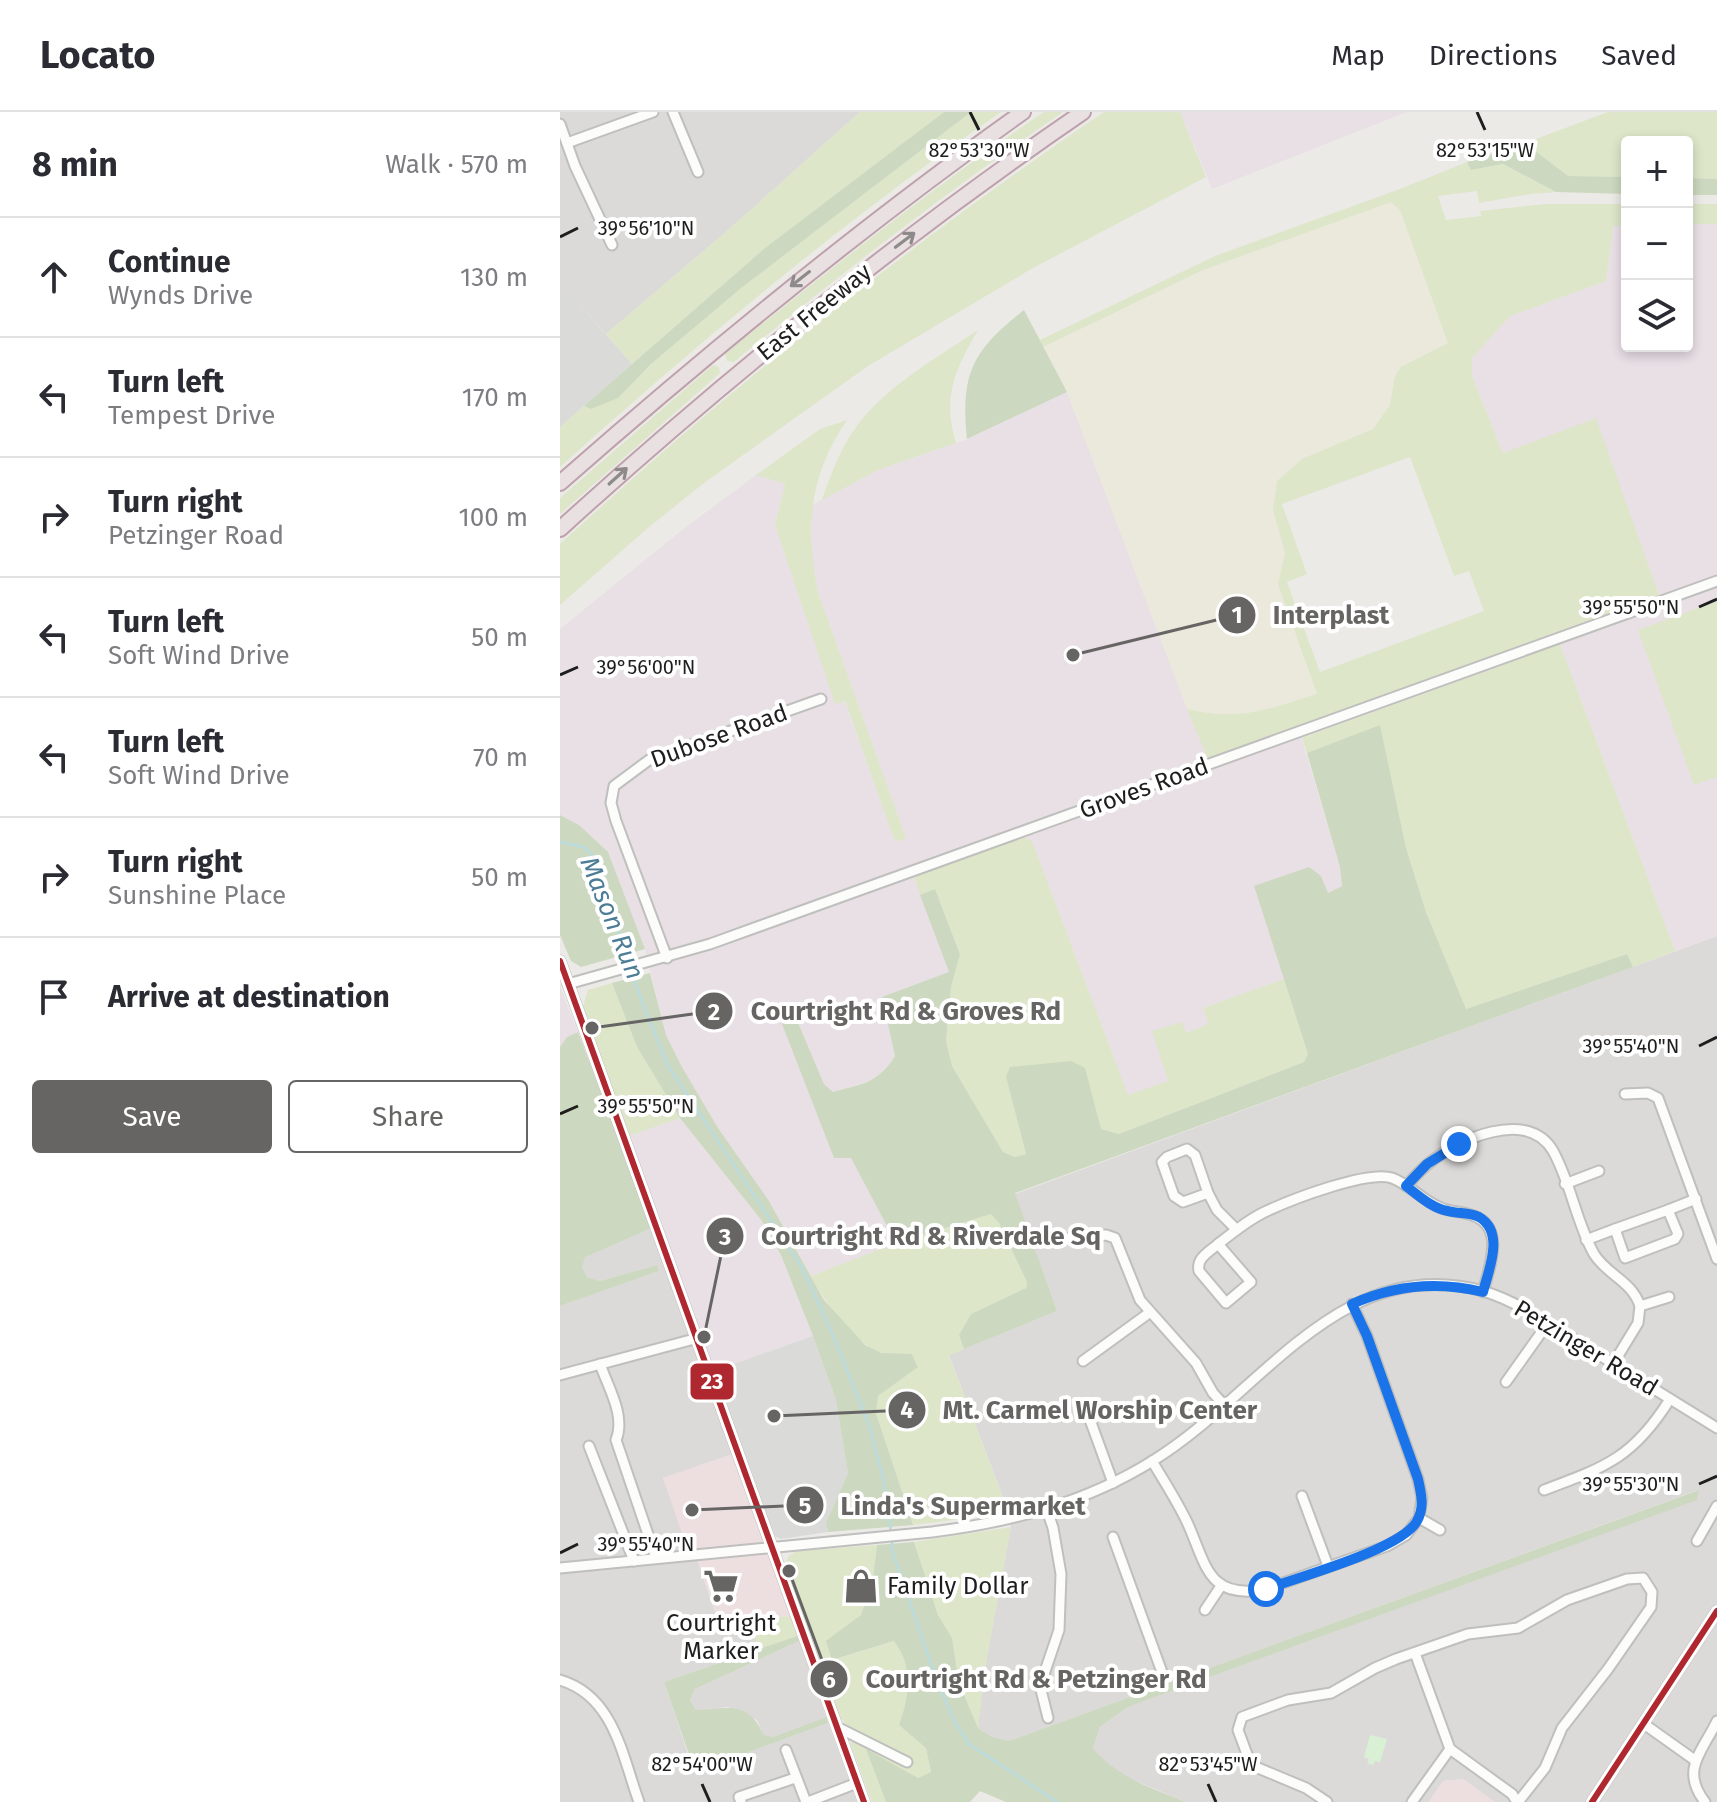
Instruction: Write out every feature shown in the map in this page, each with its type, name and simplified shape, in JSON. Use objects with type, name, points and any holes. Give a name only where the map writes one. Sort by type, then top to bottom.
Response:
[{"type":"highway","name":"East Freeway","points":[[560,483],[782,293],[928,180],[1023,112]]},
{"type":"highway","name":"East Freeway","points":[[560,529],[658,441],[812,312],[930,221],[1083,112]]},
{"type":"street","points":[[567,143],[653,112]]},
{"type":"street","points":[[673,112],[698,172]]},
{"type":"street","points":[[560,124],[612,245]]},
{"type":"street","name":"Groves Road","points":[[568,984],[667,958],[1717,581]]},
{"type":"street","name":"Dubose Road","points":[[667,958],[613,812],[614,786],[649,760],[821,699]]},
{"type":"street","points":[[560,961],[864,1802]]},
{"type":"street","points":[[1625,1094],[1656,1095],[1717,1259]]},
{"type":"street","points":[[1406,1186],[1427,1164],[1450,1149],[1493,1132],[1516,1128],[1537,1136],[1548,1145],[1586,1240],[1605,1269],[1629,1285],[1640,1306],[1638,1323],[1613,1364]]},
{"type":"street","points":[[1208,1193],[1183,1202],[1176,1199],[1163,1166],[1164,1159],[1187,1149],[1193,1151],[1217,1210],[1236,1229]]},
{"type":"street","points":[[1565,1184],[1599,1171]]},
{"type":"street","points":[[1218,1244],[1251,1282],[1226,1303],[1199,1271],[1198,1265],[1203,1256],[1236,1229],[1268,1210],[1346,1182],[1376,1175],[1392,1178],[1427,1203],[1447,1211],[1479,1217],[1489,1225],[1493,1250],[1483,1292]]},
{"type":"street","points":[[1586,1240],[1696,1199]]},
{"type":"street","points":[[1615,1229],[1625,1258],[1673,1241],[1678,1234],[1668,1210]]},
{"type":"street","points":[[1038,1241],[1106,1235],[1115,1238],[1140,1300],[1196,1363],[1213,1393],[1226,1407]]},
{"type":"street","name":"Petzinger Road","points":[[560,1568],[962,1528],[1047,1510],[1113,1483],[1152,1461],[1226,1407],[1317,1327],[1352,1304],[1403,1287],[1440,1285],[1505,1299],[1717,1428]]},
{"type":"street","points":[[1640,1306],[1669,1297]]},
{"type":"street","points":[[1152,1461],[1184,1516],[1204,1566],[1221,1586],[1238,1592],[1257,1591],[1397,1541],[1414,1527],[1419,1518],[1422,1498],[1367,1336],[1352,1304]]},
{"type":"street","points":[[1083,1361],[1149,1313]]},
{"type":"street","points":[[1506,1382],[1548,1323]]},
{"type":"street","points":[[560,1375],[698,1338]]},
{"type":"street","points":[[600,1364],[619,1416],[620,1429],[616,1440],[656,1558]]},
{"type":"street","points":[[1544,1490],[1593,1472],[1631,1450],[1648,1432],[1670,1399]]},
{"type":"street","points":[[1085,1406],[1113,1483]]},
{"type":"street","points":[[589,1446],[634,1561]]},
{"type":"street","points":[[1302,1496],[1328,1566]]},
{"type":"street","points":[[1697,1541],[1717,1506]]},
{"type":"street","points":[[1047,1510],[1061,1574],[1059,1630],[1040,1686],[1048,1718]]},
{"type":"street","points":[[1419,1518],[1440,1530]]},
{"type":"street","points":[[1113,1537],[1163,1675]]},
{"type":"street","points":[[1327,1802],[1306,1788],[1251,1765],[1238,1730],[1242,1717],[1288,1700],[1331,1693],[1375,1668],[1415,1653],[1468,1634],[1518,1628],[1567,1600],[1627,1579],[1643,1578],[1653,1597],[1651,1607],[1608,1669],[1562,1728],[1545,1768],[1518,1802],[1512,1794],[1450,1749],[1415,1653]]},
{"type":"street","points":[[1205,1610],[1221,1586]]},
{"type":"street","points":[[1592,1802],[1717,1611]]},
{"type":"street","points":[[560,1680],[589,1693],[598,1701],[610,1723],[639,1802]]},
{"type":"street","points":[[1705,1802],[1696,1791],[1691,1772],[1717,1721]]},
{"type":"street","points":[[1644,1724],[1696,1761]]},
{"type":"street","points":[[837,1727],[907,1762]]},
{"type":"street","points":[[1412,1802],[1450,1749]]},
{"type":"street","points":[[786,1750],[807,1802],[857,1783]]},
{"type":"street","points":[[741,1802],[739,1797],[795,1778]]},
{"type":"shaded area","points":[[560,112],[860,112],[606,334],[560,282]]},
{"type":"shaded area","points":[[1180,112],[1407,112],[1212,189]]},
{"type":"shaded area","points":[[1392,201],[1400,210],[1449,344],[1401,367],[1395,376],[1390,405],[1373,429],[1302,459],[1277,481],[1273,510],[1285,553],[1278,584],[1317,694],[1243,715],[1214,715],[1187,709],[1067,392],[1043,347],[1203,270]]},
{"type":"shaded area","points":[[1693,224],[1717,224],[1717,936],[1675,951],[1556,633],[1659,595],[1595,419],[1503,453],[1472,376],[1472,358],[1510,316],[1606,281],[1613,225],[1621,225],[1621,352],[1693,352]]},
{"type":"shaded area","points":[[560,282],[632,364],[560,427]]},
{"type":"shaded area","points":[[1067,392],[1208,759],[1298,727],[1340,867],[1342,886],[1328,893],[1254,886],[1284,979],[1203,1008],[1210,1024],[1186,1033],[1169,1081],[1128,1095],[1032,841],[914,876],[949,973],[882,997],[895,1056],[884,1073],[833,1092],[824,1084],[791,1006],[777,1011],[896,1243],[811,1276],[769,1201],[718,1128],[666,1035],[645,949],[608,852],[579,825],[560,815],[560,629],[682,530],[756,475],[785,484],[775,525],[835,703],[844,700],[895,841],[906,838],[818,592],[811,555],[812,505],[878,470],[968,439]]},
{"type":"shaded area","points":[[1717,936],[1717,1802],[1495,1802],[1463,1779],[1443,1781],[1429,1802],[1186,1802],[1129,1778],[1107,1765],[1093,1748],[1100,1727],[1128,1707],[1696,1500],[1698,1490],[1009,1741],[992,1737],[978,1728],[984,1673],[1011,1526],[1009,1513],[949,1355],[1057,1311],[1015,1194]]},
{"type":"shaded area","points":[[560,987],[578,1032],[567,1037],[560,1047]]},
{"type":"shaded area","points":[[680,1118],[762,1221],[781,1255],[813,1336],[714,1371],[629,1136]]},
{"type":"shaded area","points":[[652,1228],[733,1454],[663,1478],[694,1550],[717,1618],[748,1620],[759,1649],[664,1682],[694,1772],[828,1723],[857,1802],[560,1802],[560,1306],[659,1271],[657,1265],[600,1281],[587,1277],[582,1267],[584,1257]]},
{"type":"shaded area","points":[[813,1336],[836,1400],[848,1473],[826,1523],[828,1532],[781,1539],[774,1536],[714,1371]]},
{"type":"shaded area","points":[[733,1454],[791,1616],[748,1620],[717,1618],[694,1550],[688,1551],[663,1478]]},
{"type":"shaded area","points":[[799,1641],[826,1717],[773,1737],[764,1735],[757,1720],[728,1707],[696,1710],[690,1700],[695,1689]]},
{"type":"shaded area","points":[[1463,1779],[1495,1802],[1429,1802],[1443,1781]]},
{"type":"green space","points":[[860,112],[944,112],[765,248],[632,364],[606,334]]},
{"type":"green space","points":[[944,112],[971,112],[740,289],[651,364],[618,398],[591,409],[584,406],[765,248]]},
{"type":"green space","points":[[971,112],[1001,112],[886,195],[775,282],[560,467],[560,427],[584,406],[591,409],[618,397],[651,364],[740,289]]},
{"type":"green space","points":[[1044,112],[1063,112],[896,233],[734,362],[727,361],[725,354],[842,260]]},
{"type":"green space","points":[[1104,112],[1180,112],[1206,177],[1033,268],[868,366],[704,483],[560,605],[560,544],[690,429],[824,318],[962,212]]},
{"type":"green space","points":[[1608,112],[1717,112],[1717,179],[1693,178],[1693,136],[1621,136],[1621,177],[1568,176],[1525,143]]},
{"type":"green space","points":[[1525,143],[1568,176],[1621,177],[1621,194],[1556,192],[1503,164],[1471,170],[1467,162]]},
{"type":"green space","points":[[1467,162],[1471,170],[1503,164],[1556,192],[1479,203],[1477,191],[1438,196],[1446,220],[1481,216],[1480,211],[1546,204],[1621,204],[1621,225],[1613,226],[1606,281],[1510,316],[1472,358],[1472,376],[1503,453],[1596,418],[1659,595],[1208,759],[1187,709],[1238,714],[1268,709],[1317,694],[1278,584],[1285,553],[1273,510],[1277,481],[1302,459],[1373,429],[1390,405],[1395,376],[1401,367],[1448,343],[1400,210],[1391,202],[1203,270],[1043,347],[1040,340],[1215,256]],"holes":[[[1410,457],[1454,576],[1469,571],[1484,611],[1320,672],[1287,582],[1307,574],[1282,504]]]},
{"type":"green space","points":[[1693,178],[1717,179],[1717,195],[1693,195]]},
{"type":"green space","points":[[1693,204],[1717,204],[1717,224],[1693,224]]},
{"type":"green space","points":[[1024,310],[1067,392],[967,439],[966,397],[974,365],[993,338]]},
{"type":"green space","points":[[978,330],[953,384],[950,411],[956,443],[878,470],[822,500],[845,444],[868,412],[913,374]]},
{"type":"green space","points":[[713,365],[719,367],[720,373],[560,514],[560,498]]},
{"type":"green space","points":[[847,420],[825,461],[813,502],[814,568],[818,592],[906,838],[895,842],[845,701],[835,704],[775,525],[785,484],[756,475],[820,429]]},
{"type":"green space","points":[[1717,601],[1717,777],[1694,785],[1638,630]]},
{"type":"green space","points":[[1560,644],[1675,951],[1633,967],[1627,954],[1466,1009],[1426,912],[1406,848],[1380,726],[1307,753],[1302,738]]},
{"type":"green space","points":[[1380,725],[1406,848],[1426,912],[1466,1009],[1627,954],[1633,967],[1015,1193],[1057,1311],[964,1349],[959,1335],[971,1314],[1026,1288],[1027,1282],[999,1223],[991,1214],[896,1243],[851,1158],[834,1158],[777,1011],[791,1006],[824,1084],[833,1092],[876,1077],[895,1056],[882,997],[949,972],[920,895],[935,889],[960,954],[951,987],[946,1041],[952,1066],[1003,1152],[1015,1157],[1026,1154],[1006,1077],[1010,1067],[1071,1061],[1085,1068],[1101,1129],[1119,1134],[1304,1062],[1308,1054],[1254,886],[1309,867],[1321,876],[1328,893],[1342,886],[1340,867],[1307,753]]},
{"type":"green space","points":[[560,815],[579,825],[608,852],[645,949],[581,967],[571,961],[560,935]]},
{"type":"green space","points":[[1023,837],[1032,841],[1128,1095],[1168,1081],[1152,1031],[1182,1022],[1186,1033],[1209,1024],[1203,1008],[1284,979],[1308,1054],[1304,1062],[1119,1134],[1101,1129],[1006,1077],[1026,1154],[1015,1157],[1003,1152],[952,1066],[946,1041],[951,987],[960,953],[935,889],[920,895],[914,876]]},
{"type":"green space","points":[[650,973],[666,1035],[682,1067],[718,1128],[769,1201],[824,1300],[865,1345],[882,1353],[912,1354],[918,1367],[878,1396],[876,1413],[913,1525],[828,1532],[826,1523],[848,1473],[836,1400],[781,1255],[762,1221],[680,1118],[637,1047],[612,983]]},
{"type":"green space","points":[[612,983],[637,1047],[680,1118],[629,1136],[583,1006],[588,990]]},
{"type":"green space","points":[[578,1032],[652,1228],[585,1257],[582,1267],[587,1277],[600,1281],[657,1265],[659,1271],[560,1306],[560,1047],[567,1037]]},
{"type":"green space","points":[[991,1214],[999,1223],[1027,1282],[1026,1288],[971,1314],[959,1335],[964,1349],[949,1356],[1009,1513],[913,1525],[876,1413],[878,1396],[918,1366],[912,1354],[880,1352],[860,1339],[831,1308],[811,1276],[896,1243]]},
{"type":"green space","points":[[1699,1490],[1697,1500],[1128,1707],[1100,1727],[1093,1748],[1112,1767],[1135,1781],[1186,1802],[1006,1802],[980,1791],[970,1802],[886,1802],[866,1749],[918,1778],[931,1772],[926,1748],[899,1725],[907,1693],[905,1661],[894,1641],[832,1660],[826,1641],[861,1615],[873,1578],[877,1545],[914,1542],[938,1615],[952,1638],[959,1683],[978,1728],[992,1737],[1009,1741]]},
{"type":"green space","points":[[1011,1527],[984,1673],[978,1728],[959,1683],[952,1638],[938,1615],[914,1542]]},
{"type":"green space","points":[[877,1545],[873,1578],[861,1615],[833,1660],[895,1641],[905,1661],[907,1693],[899,1725],[926,1748],[931,1772],[918,1778],[867,1751],[886,1802],[872,1802],[850,1743],[856,1740],[912,1767],[913,1762],[853,1731],[837,1715],[785,1566],[788,1557],[796,1551]]},
{"type":"green space","points":[[791,1616],[797,1636],[759,1649],[748,1620]]},
{"type":"green space","points":[[797,1636],[799,1641],[695,1689],[690,1700],[696,1710],[728,1708],[744,1712],[758,1724],[764,1735],[773,1737],[826,1717],[828,1723],[695,1772],[664,1682]]},
{"type":"green space","points":[[1370,1735],[1387,1739],[1380,1762],[1375,1761],[1373,1765],[1367,1763],[1369,1759],[1364,1757]]},
{"type":"waterway","name":"Mason Run","points":[[560,842],[584,847],[594,857],[603,874],[642,1002],[668,1066],[801,1266],[869,1425],[884,1482],[891,1532]]},
{"type":"waterway","name":"Mason Run","points":[[892,1540],[892,1550],[936,1679],[956,1724],[969,1744],[1057,1802]]},
{"type":"transit line","name":"23","points":[[560,961],[864,1802]]},
{"type":"transit line","name":"23","points":[[1592,1802],[1717,1611]]},
{"type":"place","name":"Interplast","points":[[1073,655]]},
{"type":"place","name":"Courtright Rd & Groves Rd","points":[[592,1028]]},
{"type":"place","name":"Courtright Rd & Riverdale Sq","points":[[704,1337]]},
{"type":"place","name":"Mt. Carmel Worship Center","points":[[774,1416]]},
{"type":"place","name":"Linda's Supermarket","points":[[692,1510]]},
{"type":"place","name":"Courtright Rd & Petzinger Rd","points":[[789,1571]]},
{"type":"place","name":"Courtright Marker","points":[[721,1586]]},
{"type":"place","name":"Family Dollar","points":[[861,1586]]},
{"type":"route","points":[[1266,1589],[1387,1546],[1406,1535],[1419,1518],[1422,1498],[1418,1479],[1367,1336],[1352,1304],[1403,1287],[1457,1286],[1483,1292],[1493,1250],[1489,1225],[1468,1213],[1447,1211],[1427,1203],[1406,1186],[1427,1164],[1459,1144]]}]
